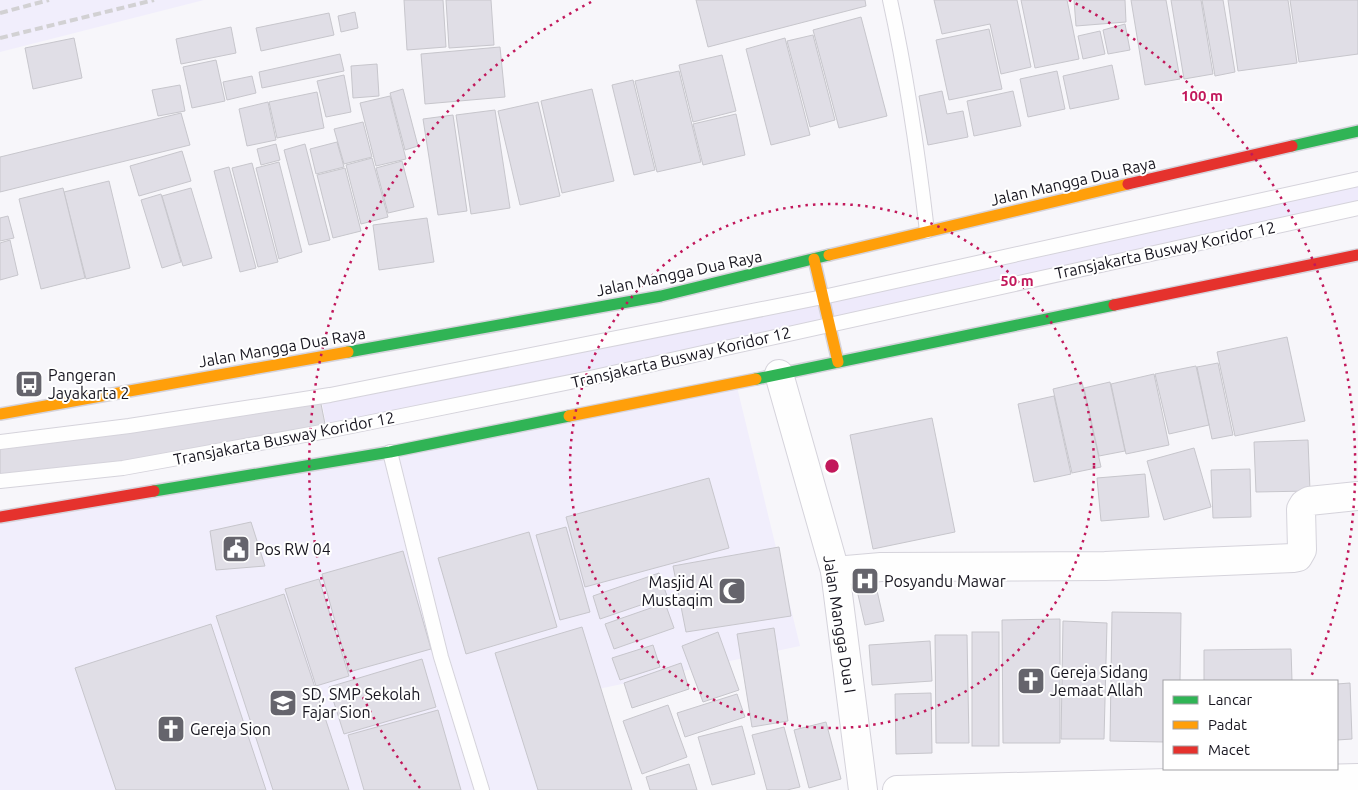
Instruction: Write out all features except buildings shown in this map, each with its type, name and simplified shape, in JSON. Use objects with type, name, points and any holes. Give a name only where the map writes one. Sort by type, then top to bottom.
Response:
[{"type":"main road","name":"Jalan Mangga Dua Raya","points":[[0,414],[661,296],[1358,131]]},
{"type":"main road","points":[[0,517],[390,452],[1358,255]]},
{"type":"main road","points":[[814,259],[838,362]]},
{"type":"street","name":"Jalan Mangga Dua I","points":[[779,374],[835,571],[863,790]]},
{"type":"street","points":[[835,571],[882,567],[1105,566],[1293,558],[1298,557],[1302,550],[1301,509],[1304,504],[1309,500],[1358,496]]},
{"type":"street","points":[[897,790],[1358,779]]},
{"type":"lane","points":[[890,0],[918,150],[927,232]]},
{"type":"lane","points":[[0,442],[129,426],[330,395],[823,298],[1358,179]]},
{"type":"lane","name":"Transjakarta Busway Koridor 12","points":[[0,481],[123,468],[590,378],[1358,208]]},
{"type":"lane","points":[[390,452],[441,657],[482,790]]},
{"type":"shaded area","points":[[0,0],[204,0],[0,52]]},
{"type":"shaded area","points":[[1358,179],[1358,209],[327,430],[321,397]]},
{"type":"shaded area","points":[[736,383],[800,646],[575,694],[604,790],[0,790],[0,516]]},
{"type":"railway","points":[[0,13],[49,0]]},
{"type":"railway","points":[[0,38],[154,0]]},
{"type":"traffic: fast","points":[[1292,146],[1358,131]]},
{"type":"traffic: fast","points":[[348,352],[661,296],[829,255]]},
{"type":"traffic: fast","points":[[756,379],[1114,305]]},
{"type":"traffic: fast","points":[[154,491],[390,452],[569,416]]},
{"type":"traffic: slow","points":[[829,255],[1128,184]]},
{"type":"traffic: slow","points":[[814,259],[838,362]]},
{"type":"traffic: slow","points":[[0,414],[348,352]]},
{"type":"traffic: slow","points":[[569,416],[756,379]]},
{"type":"traffic: jam","points":[[1128,184],[1292,146]]},
{"type":"traffic: jam","points":[[1114,305],[1358,255]]},
{"type":"traffic: jam","points":[[0,517],[154,491]]},
{"type":"place","name":"Pangeran Jayakarta 2","points":[[29,384]]},
{"type":"place","name":"Pos RW 04","points":[[236,549]]},
{"type":"place","name":"Posyandu Mawar","points":[[865,581]]},
{"type":"place","name":"Masjid Al Mustaqim","points":[[732,591]]},
{"type":"place","name":"Gereja Sidang Jemaat Allah","points":[[1031,681]]},
{"type":"place","name":"SD, SMP Sekolah Fajar Sion","points":[[283,703]]},
{"type":"place","name":"Gereja Sion","points":[[171,729]]}]
